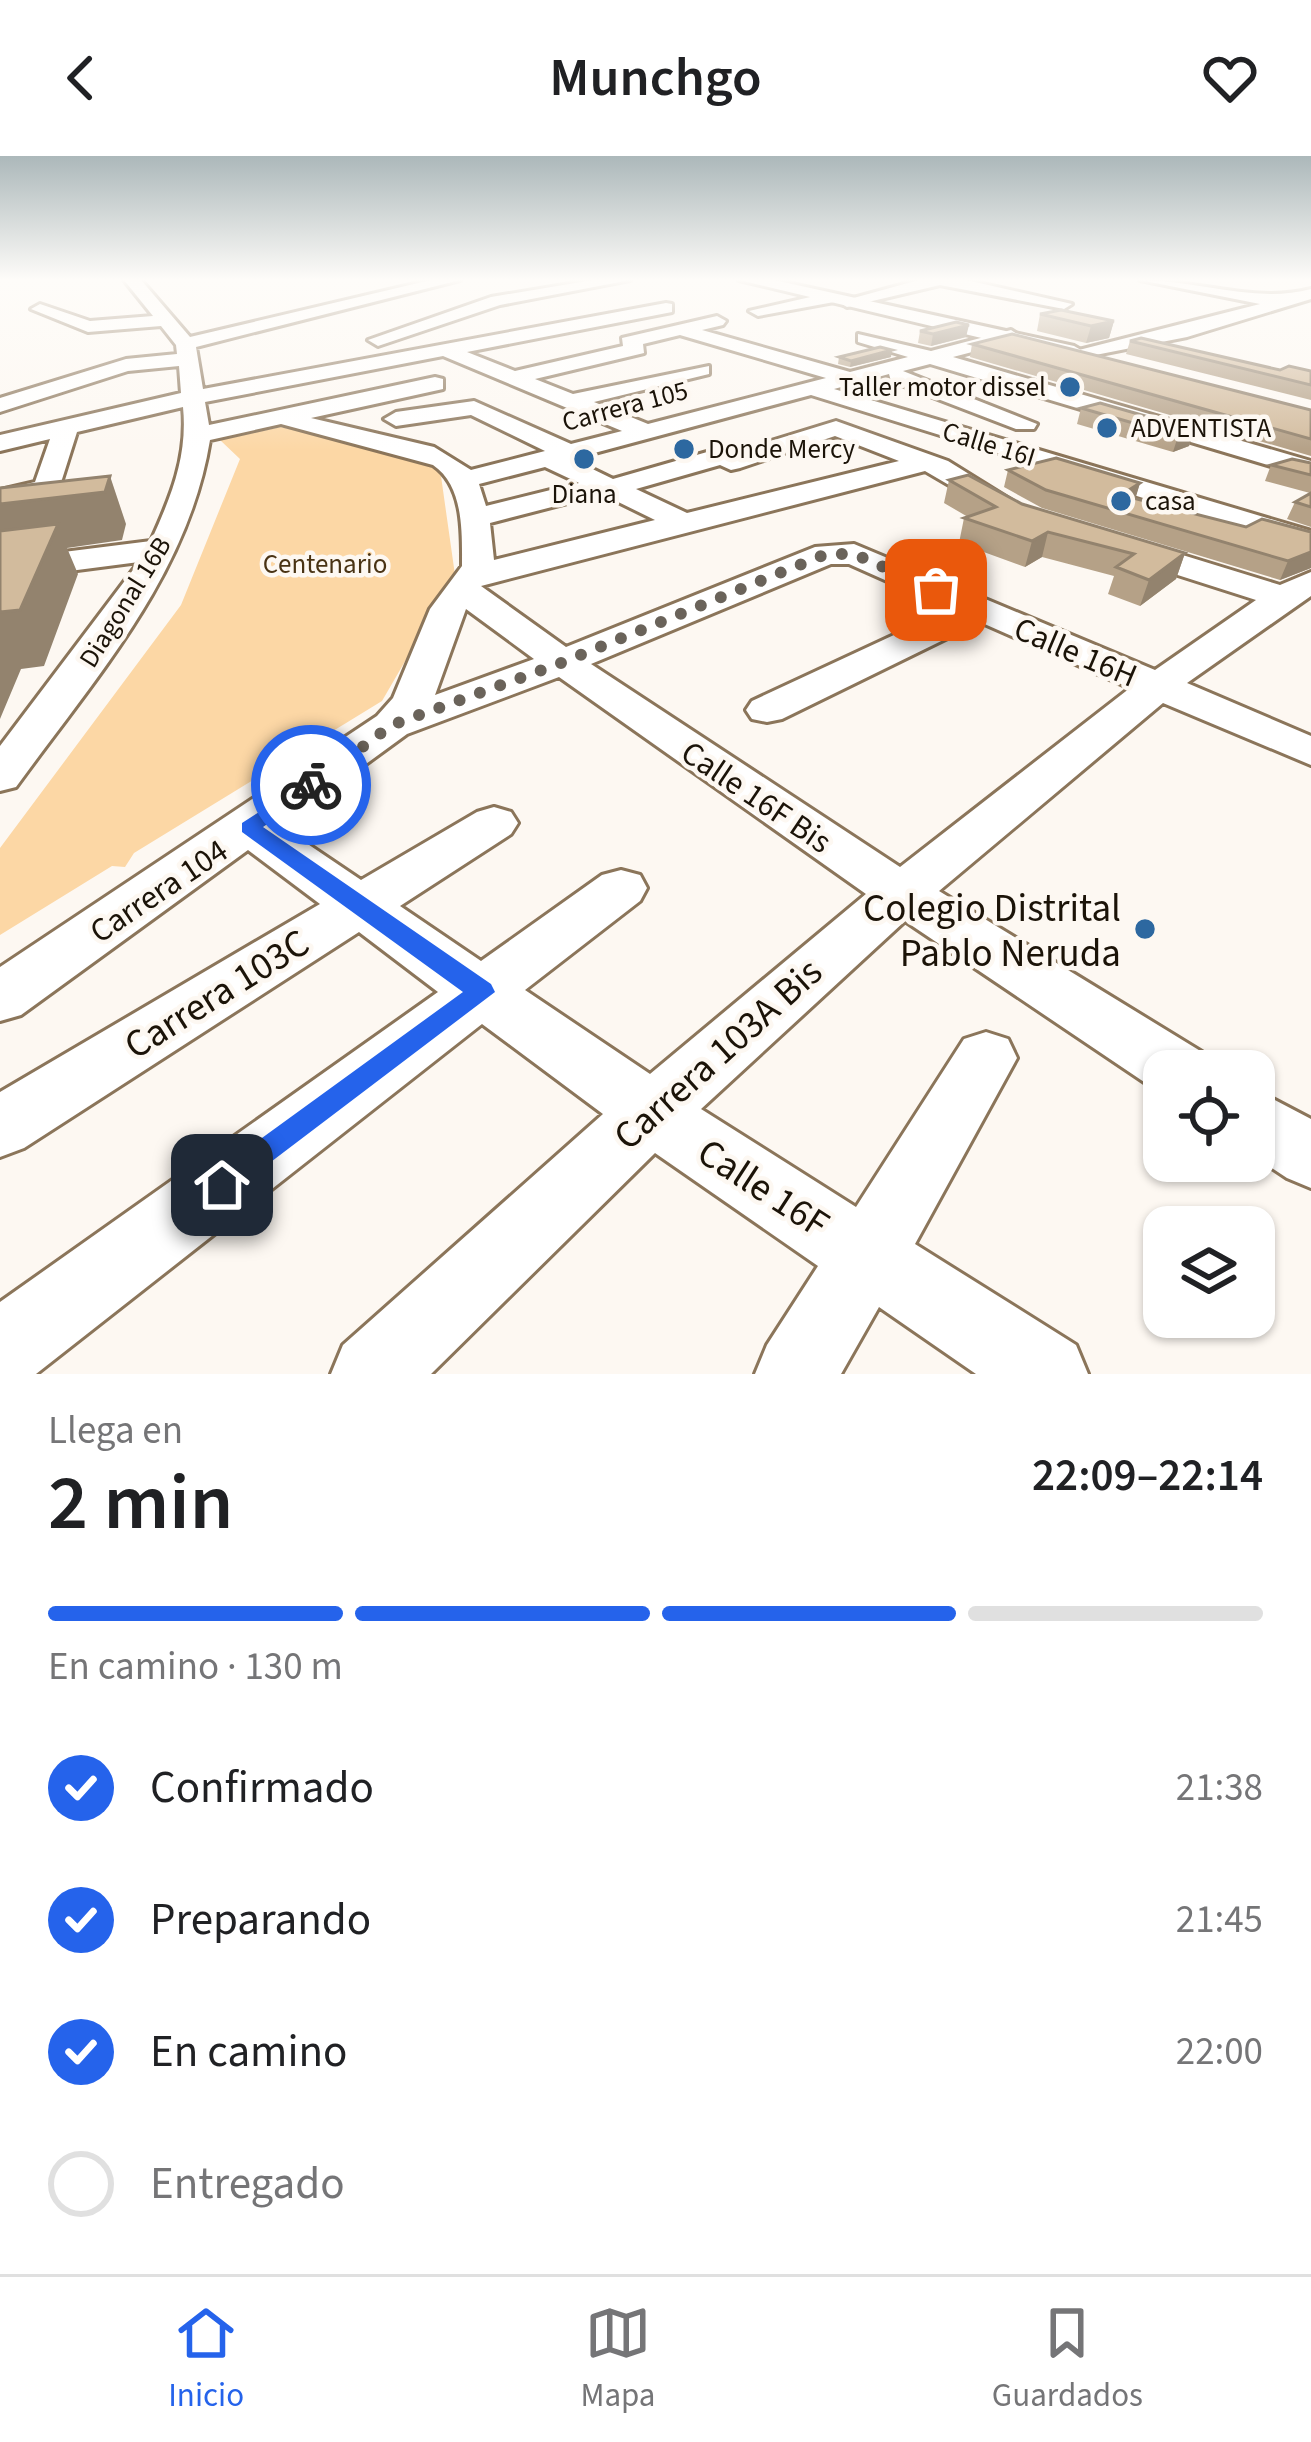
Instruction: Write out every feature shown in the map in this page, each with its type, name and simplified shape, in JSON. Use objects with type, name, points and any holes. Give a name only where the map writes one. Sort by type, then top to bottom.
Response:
[{"type":"main road","points":[[1011,337],[1144,371]]},
{"type":"street","points":[[153,337],[180,341]]},
{"type":"street","points":[[177,337],[180,341]]},
{"type":"street","points":[[0,405],[199,337]]},
{"type":"street","points":[[191,398],[364,337]]},
{"type":"street","points":[[384,337],[449,352],[719,455],[799,494]]},
{"type":"street","points":[[0,442],[191,398],[524,337]]},
{"type":"street","points":[[197,435],[504,374],[662,337]]},
{"type":"street","points":[[704,337],[845,377]]},
{"type":"street","name":"Carrera 105","points":[[464,480],[1011,337]]},
{"type":"street","points":[[1082,355],[1160,337]]},
{"type":"street","points":[[865,338],[1311,470]]},
{"type":"street","name":"Diagonal 16B","points":[[0,777],[99,649],[163,549],[187,493],[197,435],[180,341]]},
{"type":"street","points":[[771,356],[798,350],[820,355]]},
{"type":"street","points":[[879,368],[1025,424]]},
{"type":"street","points":[[572,401],[701,370]]},
{"type":"street","name":"Calle 16I","points":[[805,388],[1311,541]]},
{"type":"street","points":[[0,419],[98,395]]},
{"type":"street","points":[[336,431],[465,407],[608,487],[682,522]]},
{"type":"street","points":[[277,418],[445,460],[464,480],[478,550],[470,582],[448,609],[412,701],[392,725]]},
{"type":"street","points":[[472,519],[608,487],[825,421],[928,462],[1029,518]]},
{"type":"street","points":[[1050,462],[1148,423]]},
{"type":"street","points":[[0,499],[42,493],[55,469],[66,428]]},
{"type":"street","points":[[1129,486],[1226,447]]},
{"type":"street","points":[[470,582],[682,522],[928,462]]},
{"type":"street","points":[[1097,539],[1297,590]]},
{"type":"street","points":[[0,569],[163,549]]},
{"type":"street","name":"Calle 16H","points":[[841,553],[854,554],[1311,752]]},
{"type":"street","name":"Carrera 104","points":[[0,998],[392,725],[561,663],[826,554],[841,553]]},
{"type":"street","name":"Calle 16F Bis","points":[[470,582],[561,663],[898,892],[1146,1050]]},
{"type":"street","name":"Carrera 103A Bis","points":[[372,1374],[650,1111],[898,892],[1161,686],[1297,590]]},
{"type":"street","points":[[767,710],[978,609]]},
{"type":"street","name":"Carrera 103C","points":[[0,1127],[494,823]]},
{"type":"street","name":"Calle 16F","points":[[249,827],[650,1111],[1048,1374]]},
{"type":"street","points":[[0,1351],[621,887]]},
{"type":"street","points":[[796,1374],[986,1058]]},
{"type":"street","points":[[1275,1133],[1311,1156]]},
{"type":"green space","name":"Centenario","points":[[281,427],[417,458],[440,469],[455,575],[382,701],[134,853],[125,867],[112,866],[0,935],[0,848],[181,605],[240,459],[220,440]]},
{"type":"building","points":[[1023,337],[1311,410],[1311,439],[972,344]]},
{"type":"building","points":[[1141,338],[1280,370],[1289,366],[1311,371],[1311,385],[1130,341]]},
{"type":"building","points":[[880,347],[892,350],[851,361],[839,357]]},
{"type":"building","points":[[1100,403],[1194,430],[1178,436],[1081,408]]},
{"type":"building","points":[[1056,458],[1140,483],[1121,495],[1246,527],[1262,519],[1311,532],[1311,552],[1288,561],[1046,490],[1008,470]]},
{"type":"building","points":[[1292,459],[1311,463],[1311,475],[1271,465]]},
{"type":"building","points":[[968,475],[1022,504],[1185,553],[1149,580],[1116,567],[1134,554],[1048,532],[1032,541],[964,518],[996,507],[949,480]]},
{"type":"building","points":[[110,476],[105,492],[0,504],[0,488]]},
{"type":"building","points":[[1311,493],[1311,507],[1295,502]]},
{"type":"building","points":[[58,524],[20,610],[0,612],[0,531]]},
{"type":"way so far","points":[[311,785],[392,725],[561,663],[826,554],[854,554],[936,590]]},
{"type":"place","name":"Taller motor dissel","points":[[1070,387]]},
{"type":"place","name":"ADVENTISTA","points":[[1107,428]]},
{"type":"place","name":"Donde Mercy","points":[[684,449]]},
{"type":"place","name":"Diana","points":[[584,459]]},
{"type":"place","name":"casa","points":[[1121,501]]},
{"type":"place","name":"Colegio Distrital Pablo Neruda","points":[[1145,929]]},
{"type":"route","points":[[222,1185],[482,992],[249,827],[311,785]]}]
